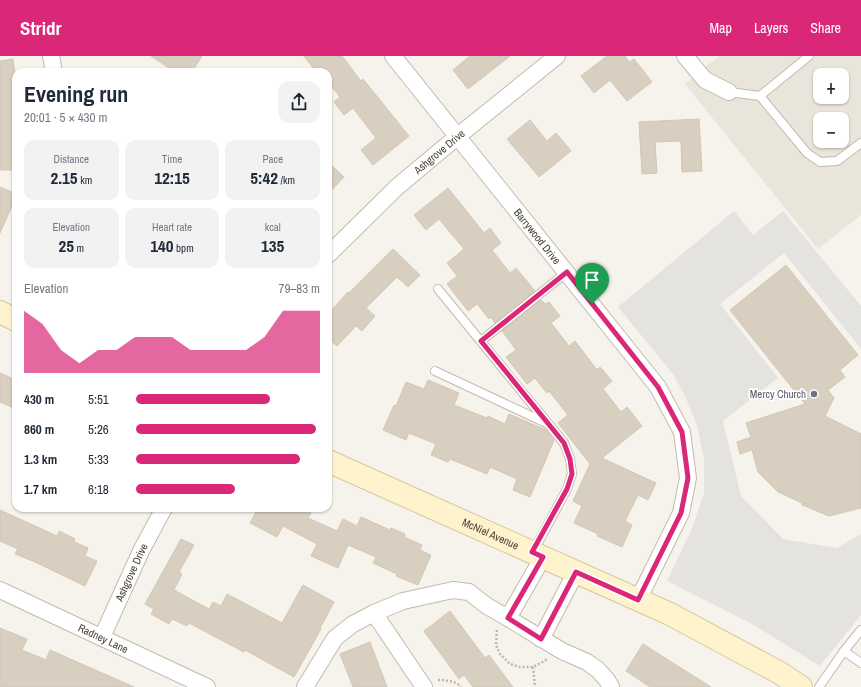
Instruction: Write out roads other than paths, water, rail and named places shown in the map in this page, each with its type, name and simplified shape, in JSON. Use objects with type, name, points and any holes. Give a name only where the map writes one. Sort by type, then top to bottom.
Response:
[{"type":"street","points":[[52,56],[54,68]]},
{"type":"street","name":"Barrywood Drive","points":[[393,56],[658,387],[682,432],[688,478],[681,513],[638,600]]},
{"type":"street","name":"Ashgrove Drive","points":[[332,251],[397,187],[557,56]]},
{"type":"street","points":[[685,56],[705,80],[729,92]]},
{"type":"street","points":[[0,312],[12,318]]},
{"type":"street","name":"McNiel Avenue","points":[[332,463],[670,614],[780,673],[801,687]]},
{"type":"street","name":"Ashgrove Drive","points":[[102,637],[141,551],[162,512]]},
{"type":"street","points":[[503,623],[538,555]]},
{"type":"street","points":[[541,639],[576,572]]},
{"type":"street","name":"Radney Lane","points":[[0,590],[207,687]]},
{"type":"street","points":[[305,687],[335,638],[353,624],[374,613],[403,601],[453,590],[469,592],[487,606],[503,623],[541,639],[562,651],[587,662],[598,670],[612,687]]},
{"type":"street","points":[[374,613],[424,687]]},
{"type":"lane","points":[[760,96],[809,56]]},
{"type":"lane","points":[[729,92],[760,96],[807,153],[820,162],[838,161],[861,143]]},
{"type":"lane","points":[[481,341],[567,272]]},
{"type":"lane","points":[[438,289],[564,443],[570,459],[572,474],[538,555]]},
{"type":"lane","points":[[435,371],[549,425]]},
{"type":"lane","points":[[819,687],[844,651],[861,630]]},
{"type":"lane","points":[[844,651],[861,663]]},
{"type":"place","name":"Mercy Church","points":[[814,394]]}]
